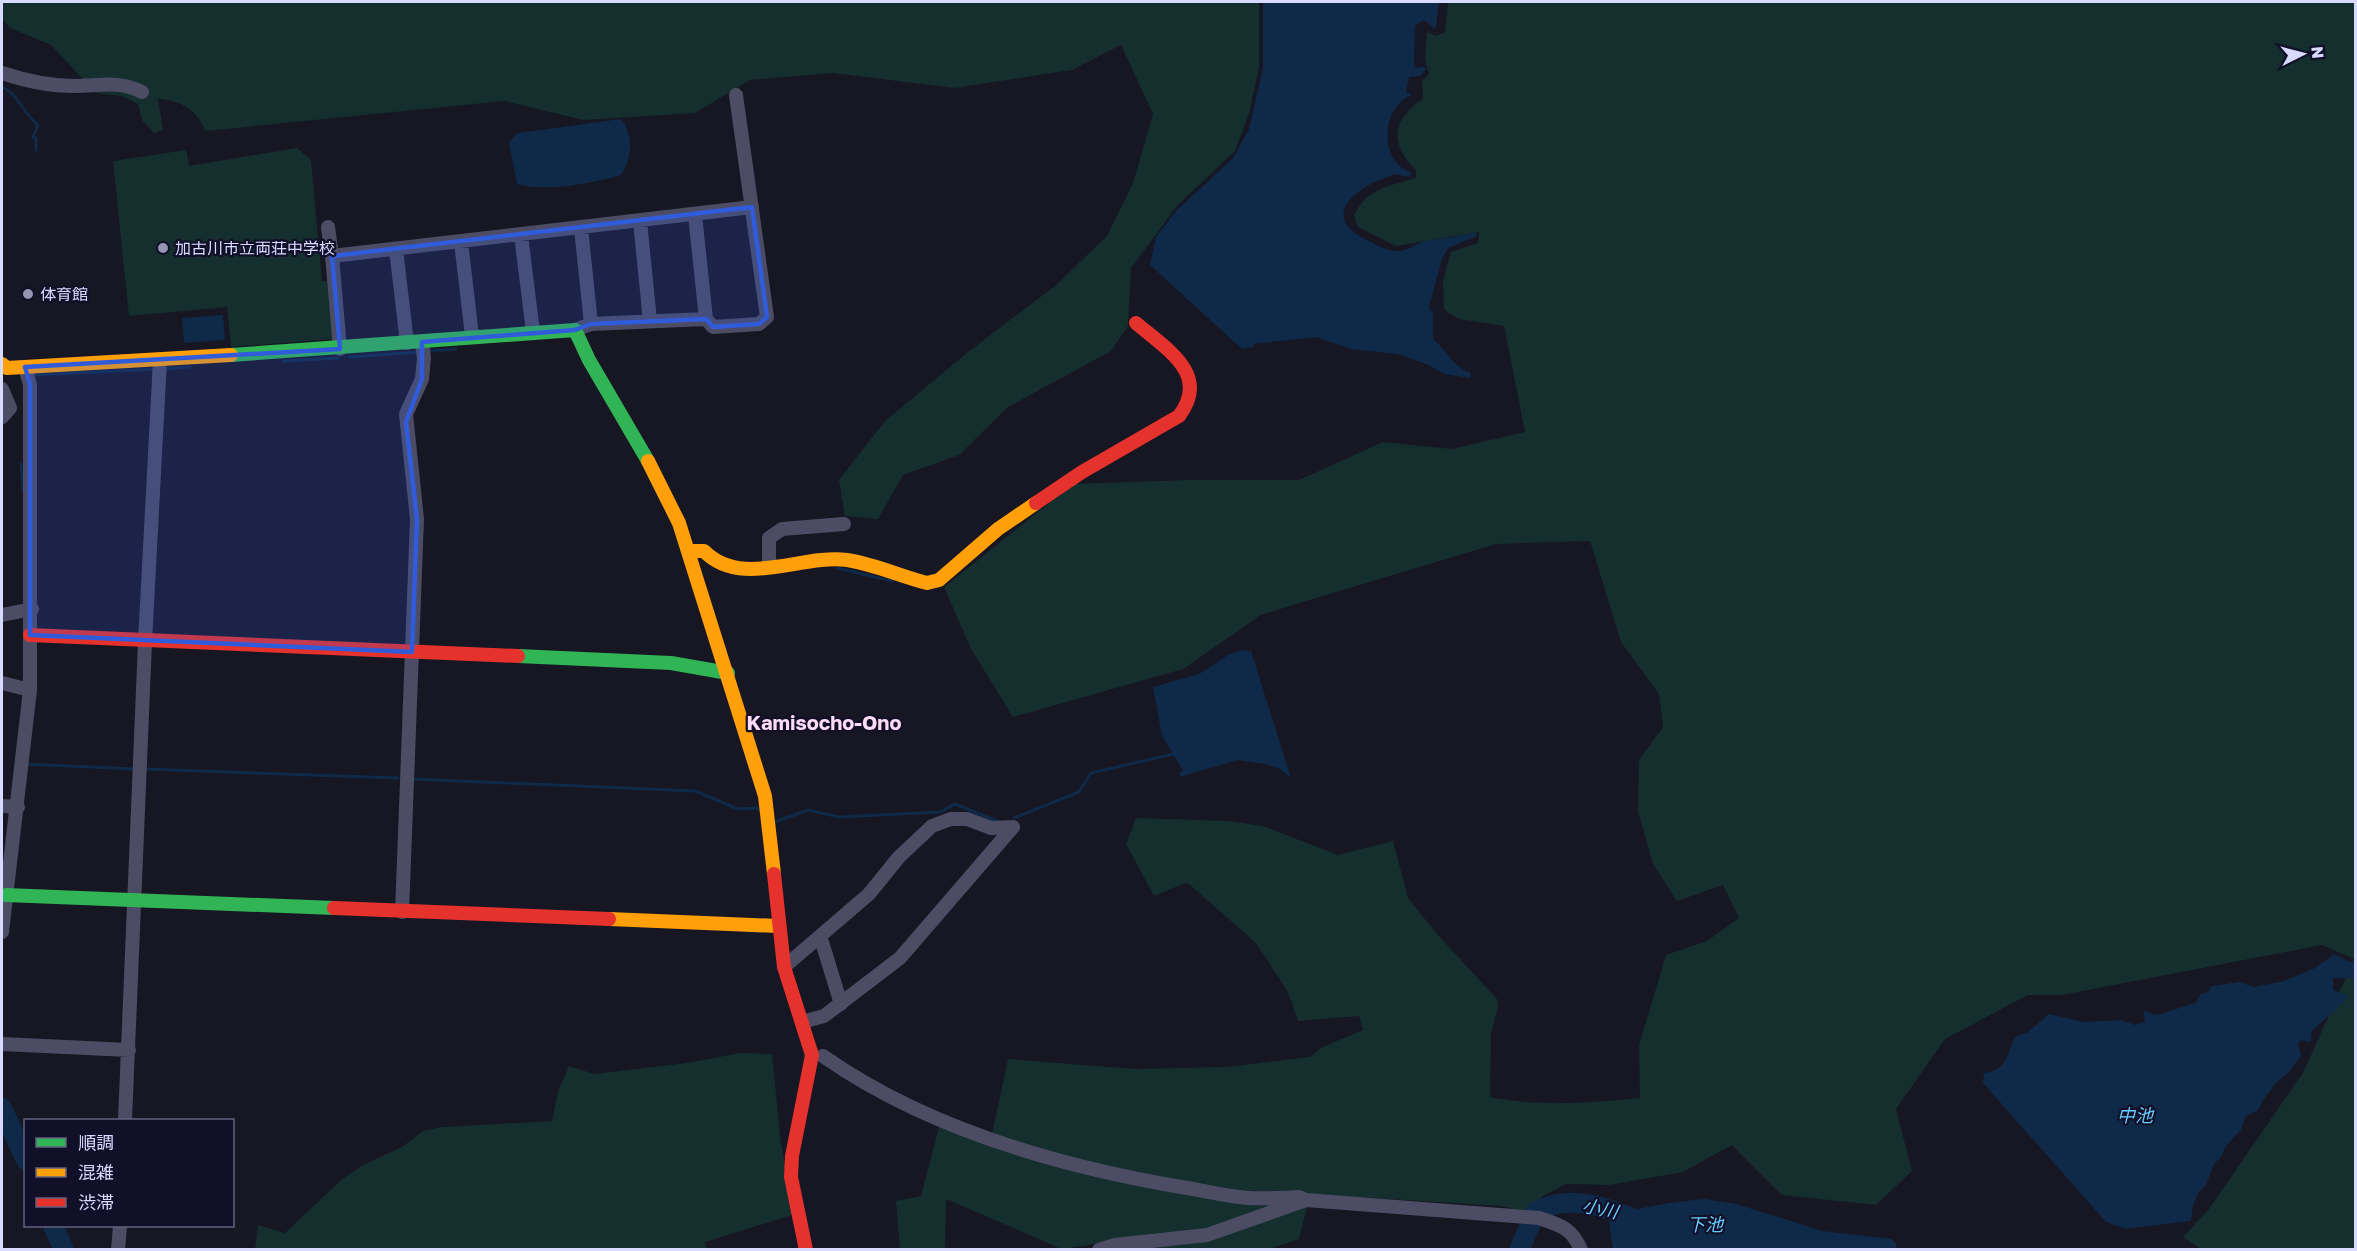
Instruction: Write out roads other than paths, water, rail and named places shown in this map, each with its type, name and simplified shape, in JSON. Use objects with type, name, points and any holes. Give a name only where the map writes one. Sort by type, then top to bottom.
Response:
[{"type":"street","points":[[2,73],[36,83],[82,86],[107,83],[142,92]]},
{"type":"street","points":[[695,215],[706,319],[713,327],[759,324],[767,317],[736,95]]},
{"type":"street","points":[[332,256],[752,207]]},
{"type":"street","points":[[640,221],[650,321]]},
{"type":"street","points":[[328,226],[340,349]]},
{"type":"street","points":[[581,228],[591,324]]},
{"type":"street","points":[[521,235],[532,332]]},
{"type":"street","points":[[461,242],[472,336]]},
{"type":"street","points":[[396,249],[407,343]]},
{"type":"street","points":[[3,368],[340,349],[472,336],[574,330],[591,324],[706,319]]},
{"type":"street","points":[[689,551],[704,551],[717,563],[736,567],[769,566],[826,559],[848,561],[927,583],[939,580],[998,529],[1082,472],[1179,416],[1186,409],[1193,395],[1189,372],[1137,323]]},
{"type":"street","points":[[574,330],[589,360],[636,438],[679,523],[765,796],[778,926],[812,1055],[792,1156],[791,1177],[806,1250]]},
{"type":"street","points":[[402,912],[417,519],[406,414],[422,379],[424,358],[422,342]]},
{"type":"street","points":[[125,1119],[145,642],[160,360]]},
{"type":"street","points":[[2,932],[6,895],[9,807],[25,689],[32,609],[30,385],[25,367]]},
{"type":"street","points":[[2,389],[10,408],[2,417]]},
{"type":"street","points":[[769,566],[769,538],[782,529],[844,524]]},
{"type":"street","points":[[2,615],[32,609]]},
{"type":"street","points":[[30,635],[145,642],[671,663],[728,673]]},
{"type":"street","points":[[2,683],[25,689]]},
{"type":"street","points":[[789,963],[869,894],[899,857],[937,824],[951,819],[967,819],[991,828],[1013,827],[917,941],[892,964],[824,1016],[802,1022]]},
{"type":"street","points":[[789,963],[806,956],[822,942],[928,842],[937,824]]},
{"type":"street","points":[[6,895],[135,902],[778,926]]},
{"type":"street","points":[[822,942],[840,1004]]},
{"type":"street","points":[[2,1044],[129,1050]]},
{"type":"street","points":[[823,1056],[884,1094],[966,1130],[1114,1176],[1248,1198],[1299,1197],[1306,1200],[1539,1218],[1573,1232],[1581,1250]]},
{"type":"street","points":[[1100,1250],[1115,1245],[1207,1235],[1306,1200]]},
{"type":"street","points":[[118,1250],[120,1227]]},
{"type":"water","points":[[1263,2],[1439,2],[1435,29],[1424,20],[1415,26],[1414,63],[1416,68],[1426,69],[1420,76],[1409,77],[1406,92],[1412,95],[1394,110],[1389,122],[1389,146],[1393,157],[1400,166],[1411,172],[1411,176],[1393,175],[1369,185],[1349,201],[1344,210],[1344,220],[1351,229],[1365,239],[1395,251],[1407,249],[1425,241],[1476,232],[1477,236],[1448,248],[1442,259],[1429,307],[1433,314],[1433,339],[1455,363],[1471,373],[1470,378],[1444,374],[1429,365],[1397,354],[1352,349],[1316,337],[1253,344],[1253,347],[1242,349],[1150,265],[1156,237],[1176,211],[1233,158],[1249,129],[1263,68]]},
{"type":"water","points":[[621,119],[628,132],[630,147],[625,169],[621,175],[583,184],[555,187],[541,188],[517,184],[509,143],[517,133]]},
{"type":"water","points":[[223,315],[225,340],[184,343],[182,318]]},
{"type":"water","points":[[1243,650],[1251,651],[1291,778],[1280,769],[1238,760],[1180,777],[1179,773],[1183,770],[1162,736],[1153,687],[1199,674],[1230,654]]},
{"type":"water","name":"中池","points":[[2334,954],[2355,962],[2355,978],[2333,978],[2333,990],[2347,995],[2348,998],[2311,1032],[2311,1042],[2301,1040],[2298,1043],[2301,1056],[2290,1071],[2276,1083],[2258,1110],[2245,1117],[2241,1130],[2226,1146],[2221,1157],[2214,1164],[2206,1185],[2198,1193],[2191,1221],[2125,1229],[2106,1222],[1983,1083],[1984,1073],[1997,1069],[2005,1061],[2015,1037],[2028,1032],[2049,1014],[2083,1022],[2121,1020],[2135,1025],[2145,1022],[2144,1011],[2157,1015],[2195,1003],[2201,994],[2208,992],[2212,986],[2239,982],[2254,987],[2284,981],[2315,968]]},
{"type":"water","name":"下池","points":[[1705,1199],[1736,1204],[1823,1231],[1891,1239],[1896,1243],[1897,1249],[1613,1249],[1609,1221],[1618,1216],[1655,1206]]},
{"type":"waterway","points":[[2,87],[12,94],[38,125],[33,137],[36,138],[36,150]]},
{"type":"waterway","points":[[427,351],[456,349]]},
{"type":"waterway","points":[[349,357],[420,352]]},
{"type":"waterway","points":[[283,361],[339,358]]},
{"type":"waterway","points":[[163,369],[190,367]]},
{"type":"waterway","points":[[35,375],[157,369]]},
{"type":"waterway","points":[[21,464],[23,492]]},
{"type":"waterway","points":[[837,568],[892,581]]},
{"type":"waterway","points":[[1014,818],[1079,792],[1091,773],[1178,753]]},
{"type":"waterway","points":[[25,764],[135,769]]},
{"type":"waterway","points":[[144,769],[398,778]]},
{"type":"waterway","points":[[412,779],[695,791],[738,809],[757,808],[760,810]]},
{"type":"waterway","points":[[775,822],[808,810],[839,817],[940,812],[955,804],[999,822]]},
{"type":"waterway","name":"小川","points":[[2,1108],[24,1156]]},
{"type":"waterway","name":"小川","points":[[1519,1250],[1536,1212],[1563,1203],[1592,1205],[1648,1225]]},
{"type":"waterway","name":"小川","points":[[53,1227],[64,1250]]},
{"type":"place","name":"加古川市立両荘中学校","points":[[163,248]]},
{"type":"place","name":"体育館","points":[[28,294]]},
{"type":"district","name":"Kamisocho-Ono","points":[[824,723]]}]
